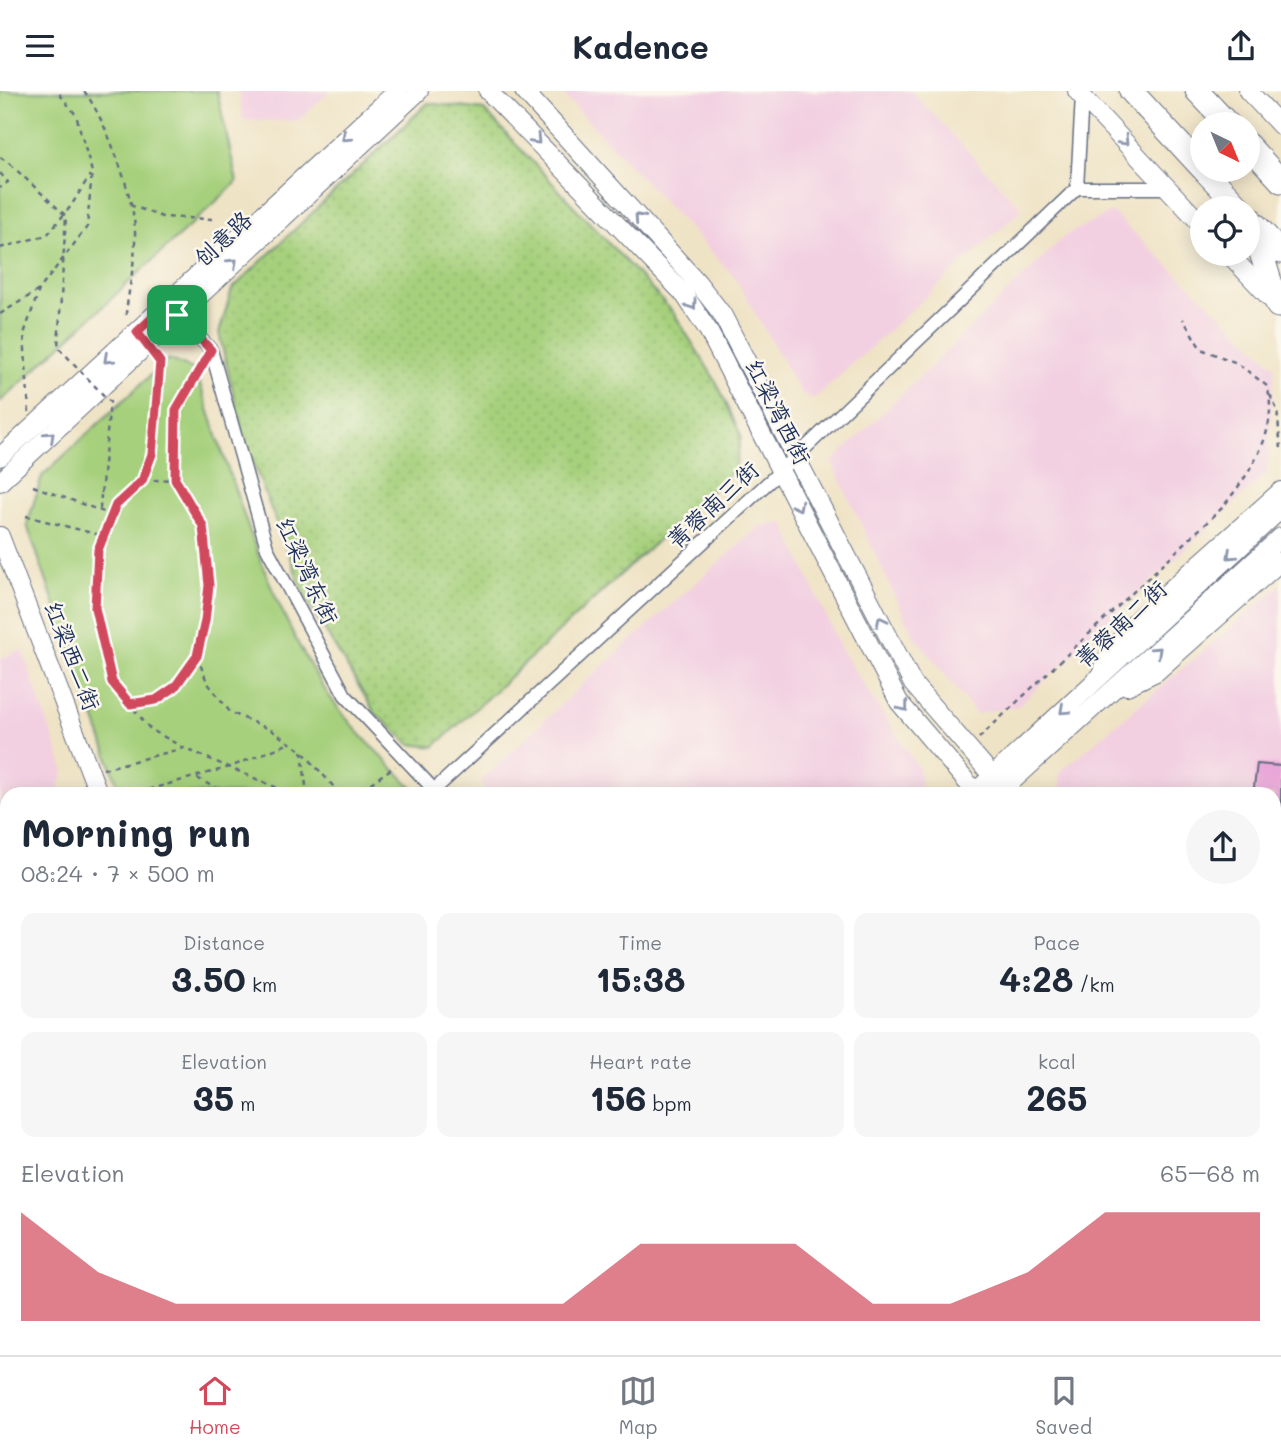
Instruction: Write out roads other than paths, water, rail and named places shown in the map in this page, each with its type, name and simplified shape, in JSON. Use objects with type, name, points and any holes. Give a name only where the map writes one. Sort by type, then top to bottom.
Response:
[{"type":"highway","points":[[1131,91],[1190,155]]},
{"type":"highway","points":[[1197,91],[1217,112]]},
{"type":"highway","points":[[1260,158],[1281,181]]},
{"type":"highway","points":[[1215,182],[1229,196]]},
{"type":"highway","points":[[1260,229],[1281,252]]},
{"type":"highway","points":[[1260,253],[1280,308]]},
{"type":"street","name":"创意路","points":[[0,482],[142,338],[397,91]]},
{"type":"street","name":"创意路","points":[[172,310],[419,91]]},
{"type":"street","name":"红梁湾西街","points":[[488,91],[684,293],[708,330],[899,702],[969,787]]},
{"type":"street","name":"红梁湾西街","points":[[524,91],[698,283],[722,314],[798,455],[913,684],[970,747],[1000,787]]},
{"type":"street","points":[[1248,91],[1281,126]]},
{"type":"street","points":[[1080,93],[1077,188],[1168,188]]},
{"type":"street","points":[[1080,93],[1190,212]]},
{"type":"street","name":"菁蓉南三街","points":[[441,787],[798,455],[1077,188]]},
{"type":"street","points":[[1240,266],[1280,308]]},
{"type":"street","name":"红梁湾东街","points":[[172,310],[211,350],[267,548],[345,695],[431,787]]},
{"type":"street","name":"创意路","points":[[0,457],[142,338]]},
{"type":"street","points":[[1097,680],[1110,653],[1140,617],[1281,491]]},
{"type":"street","name":"菁蓉南二街","points":[[1002,787],[1097,680],[1281,509]]},
{"type":"street","name":"红梁西二街","points":[[0,535],[96,787]]},
{"type":"street","name":"菁蓉南二街","points":[[1002,787],[1108,696],[1281,537]]},
{"type":"street","points":[[1108,696],[1156,672],[1281,561]]}]
